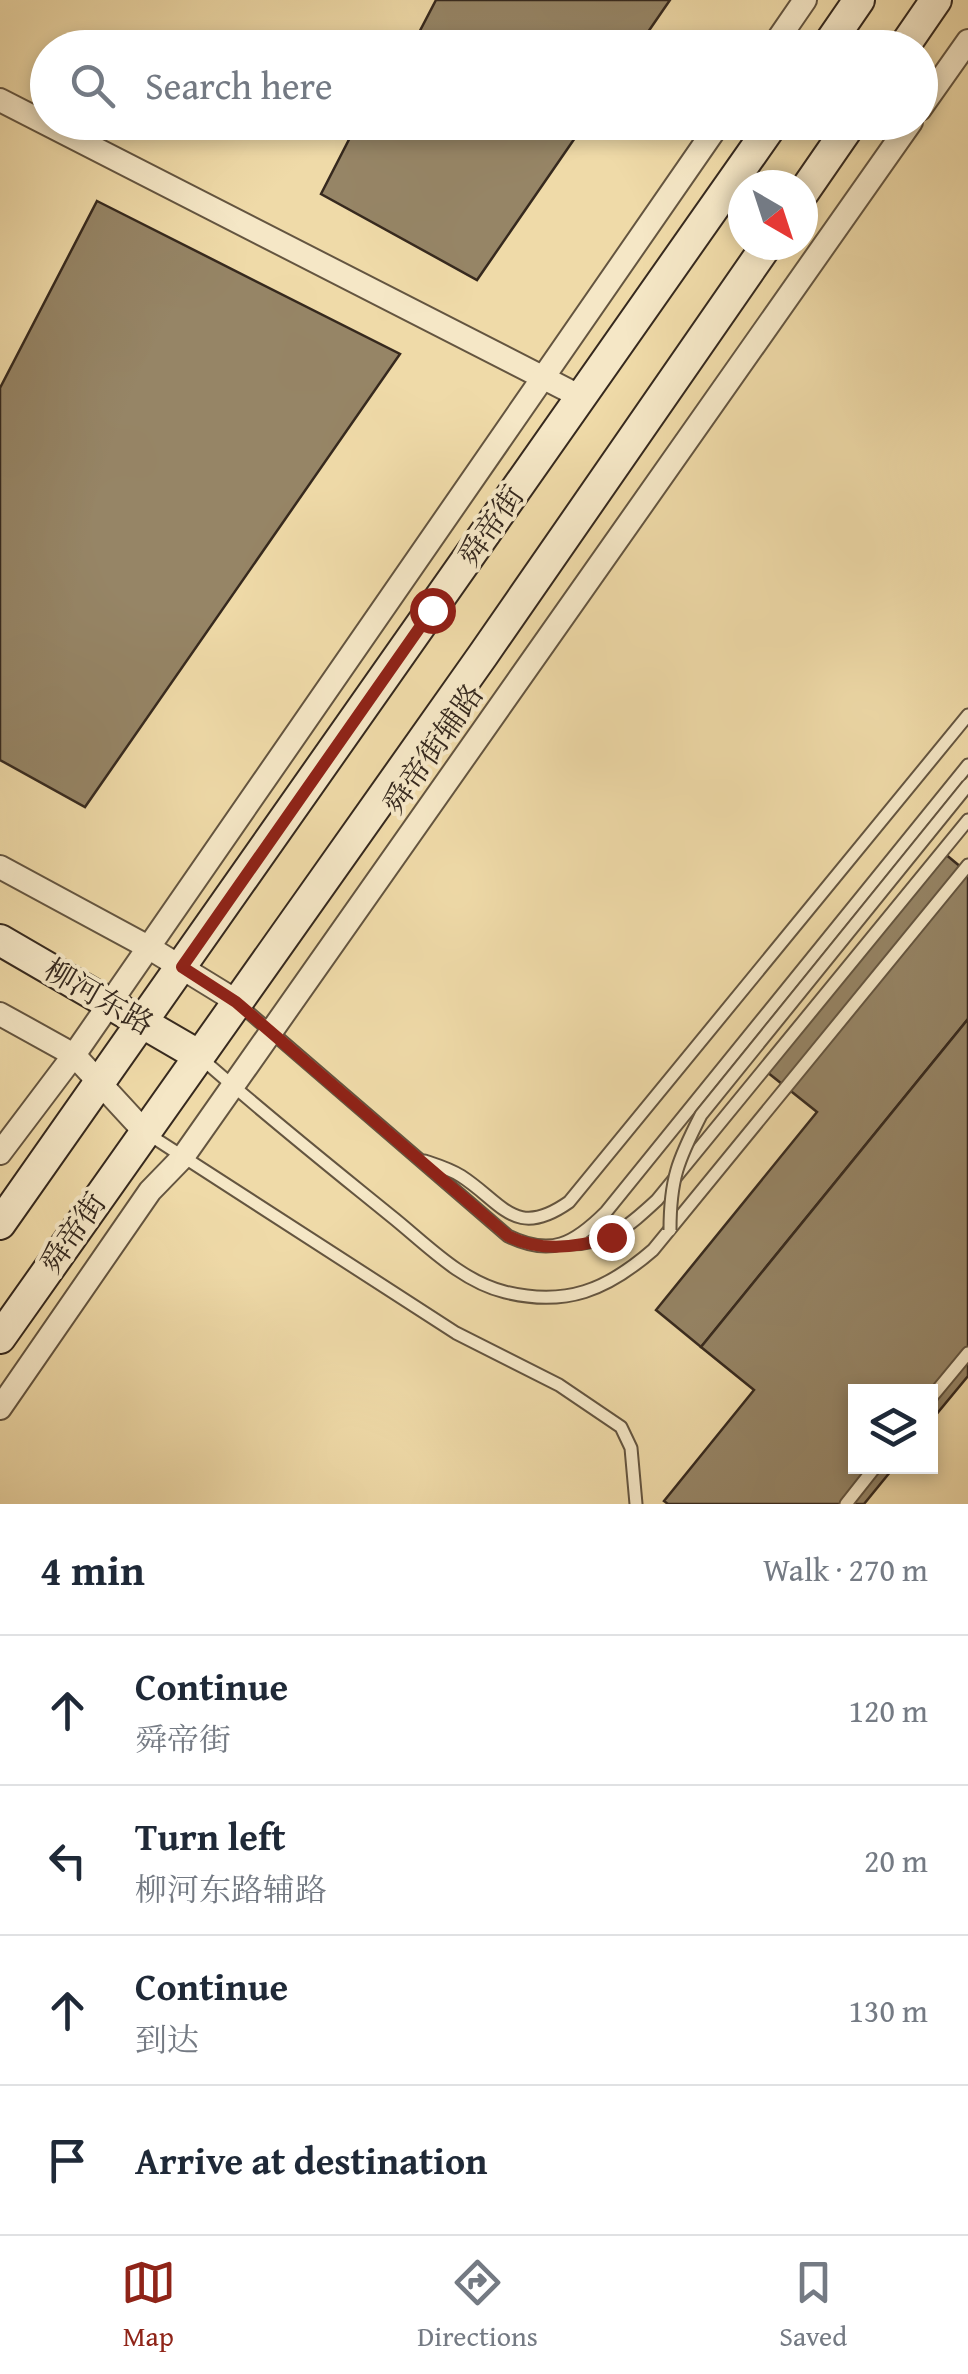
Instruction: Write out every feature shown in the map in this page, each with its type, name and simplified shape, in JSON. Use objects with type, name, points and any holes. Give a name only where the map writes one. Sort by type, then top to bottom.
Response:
[{"type":"main road","points":[[838,30],[859,0]]},
{"type":"main road","points":[[915,30],[936,0]]},
{"type":"main road","name":"舜帝街","points":[[0,1224],[761,140]]},
{"type":"main road","points":[[818,171],[840,140]]},
{"type":"main road","name":"舜帝街","points":[[0,1338],[757,260]]},
{"type":"main road","name":"柳河东路","points":[[0,940],[198,1056]]},
{"type":"street","points":[[784,30],[805,0]]},
{"type":"street","points":[[938,84],[968,42]]},
{"type":"street","points":[[0,100],[30,115]]},
{"type":"street","points":[[79,140],[582,398]]},
{"type":"street","points":[[0,1154],[74,1055],[708,140]]},
{"type":"street","name":"舜帝街辅路","points":[[0,1408],[150,1191],[239,1092],[271,1032],[898,140]]},
{"type":"street","points":[[0,867],[148,947],[236,1002]]},
{"type":"street","points":[[0,1014],[74,1055],[144,1131]]},
{"type":"lane","points":[[421,1160],[462,1176],[498,1206],[527,1220],[542,1218],[569,1202],[968,715]]},
{"type":"lane","points":[[566,1244],[606,1212],[968,766]]},
{"type":"lane","points":[[670,1230],[670,1194],[680,1156],[702,1115],[968,785]]},
{"type":"lane","points":[[236,1002],[508,1236],[543,1248],[587,1244],[611,1237],[657,1200],[968,820]]},
{"type":"lane","points":[[198,1056],[477,1282],[507,1293],[542,1297],[598,1288],[653,1250],[968,865]]},
{"type":"lane","points":[[144,1131],[456,1333],[559,1386],[621,1427],[631,1448],[636,1504]]},
{"type":"lane","points":[[938,1390],[968,1353]]},
{"type":"lane","points":[[846,1504],[870,1474]]},
{"type":"building","points":[[436,0],[670,0],[649,30],[420,30]]},
{"type":"building","points":[[349,140],[574,140],[477,280],[321,194]]},
{"type":"building","points":[[97,201],[400,354],[85,807],[0,760],[0,388]]},
{"type":"building","points":[[944,853],[968,873],[968,1019],[701,1347],[656,1310],[817,1112],[767,1072]]},
{"type":"building","points":[[968,1019],[968,1376],[938,1412],[938,1384],[848,1384],[848,1474],[888,1474],[864,1504],[664,1501],[754,1390],[701,1347]]},
{"type":"route","points":[[432,610],[182,967],[236,1002],[508,1236],[543,1248],[587,1244],[611,1237]]}]
